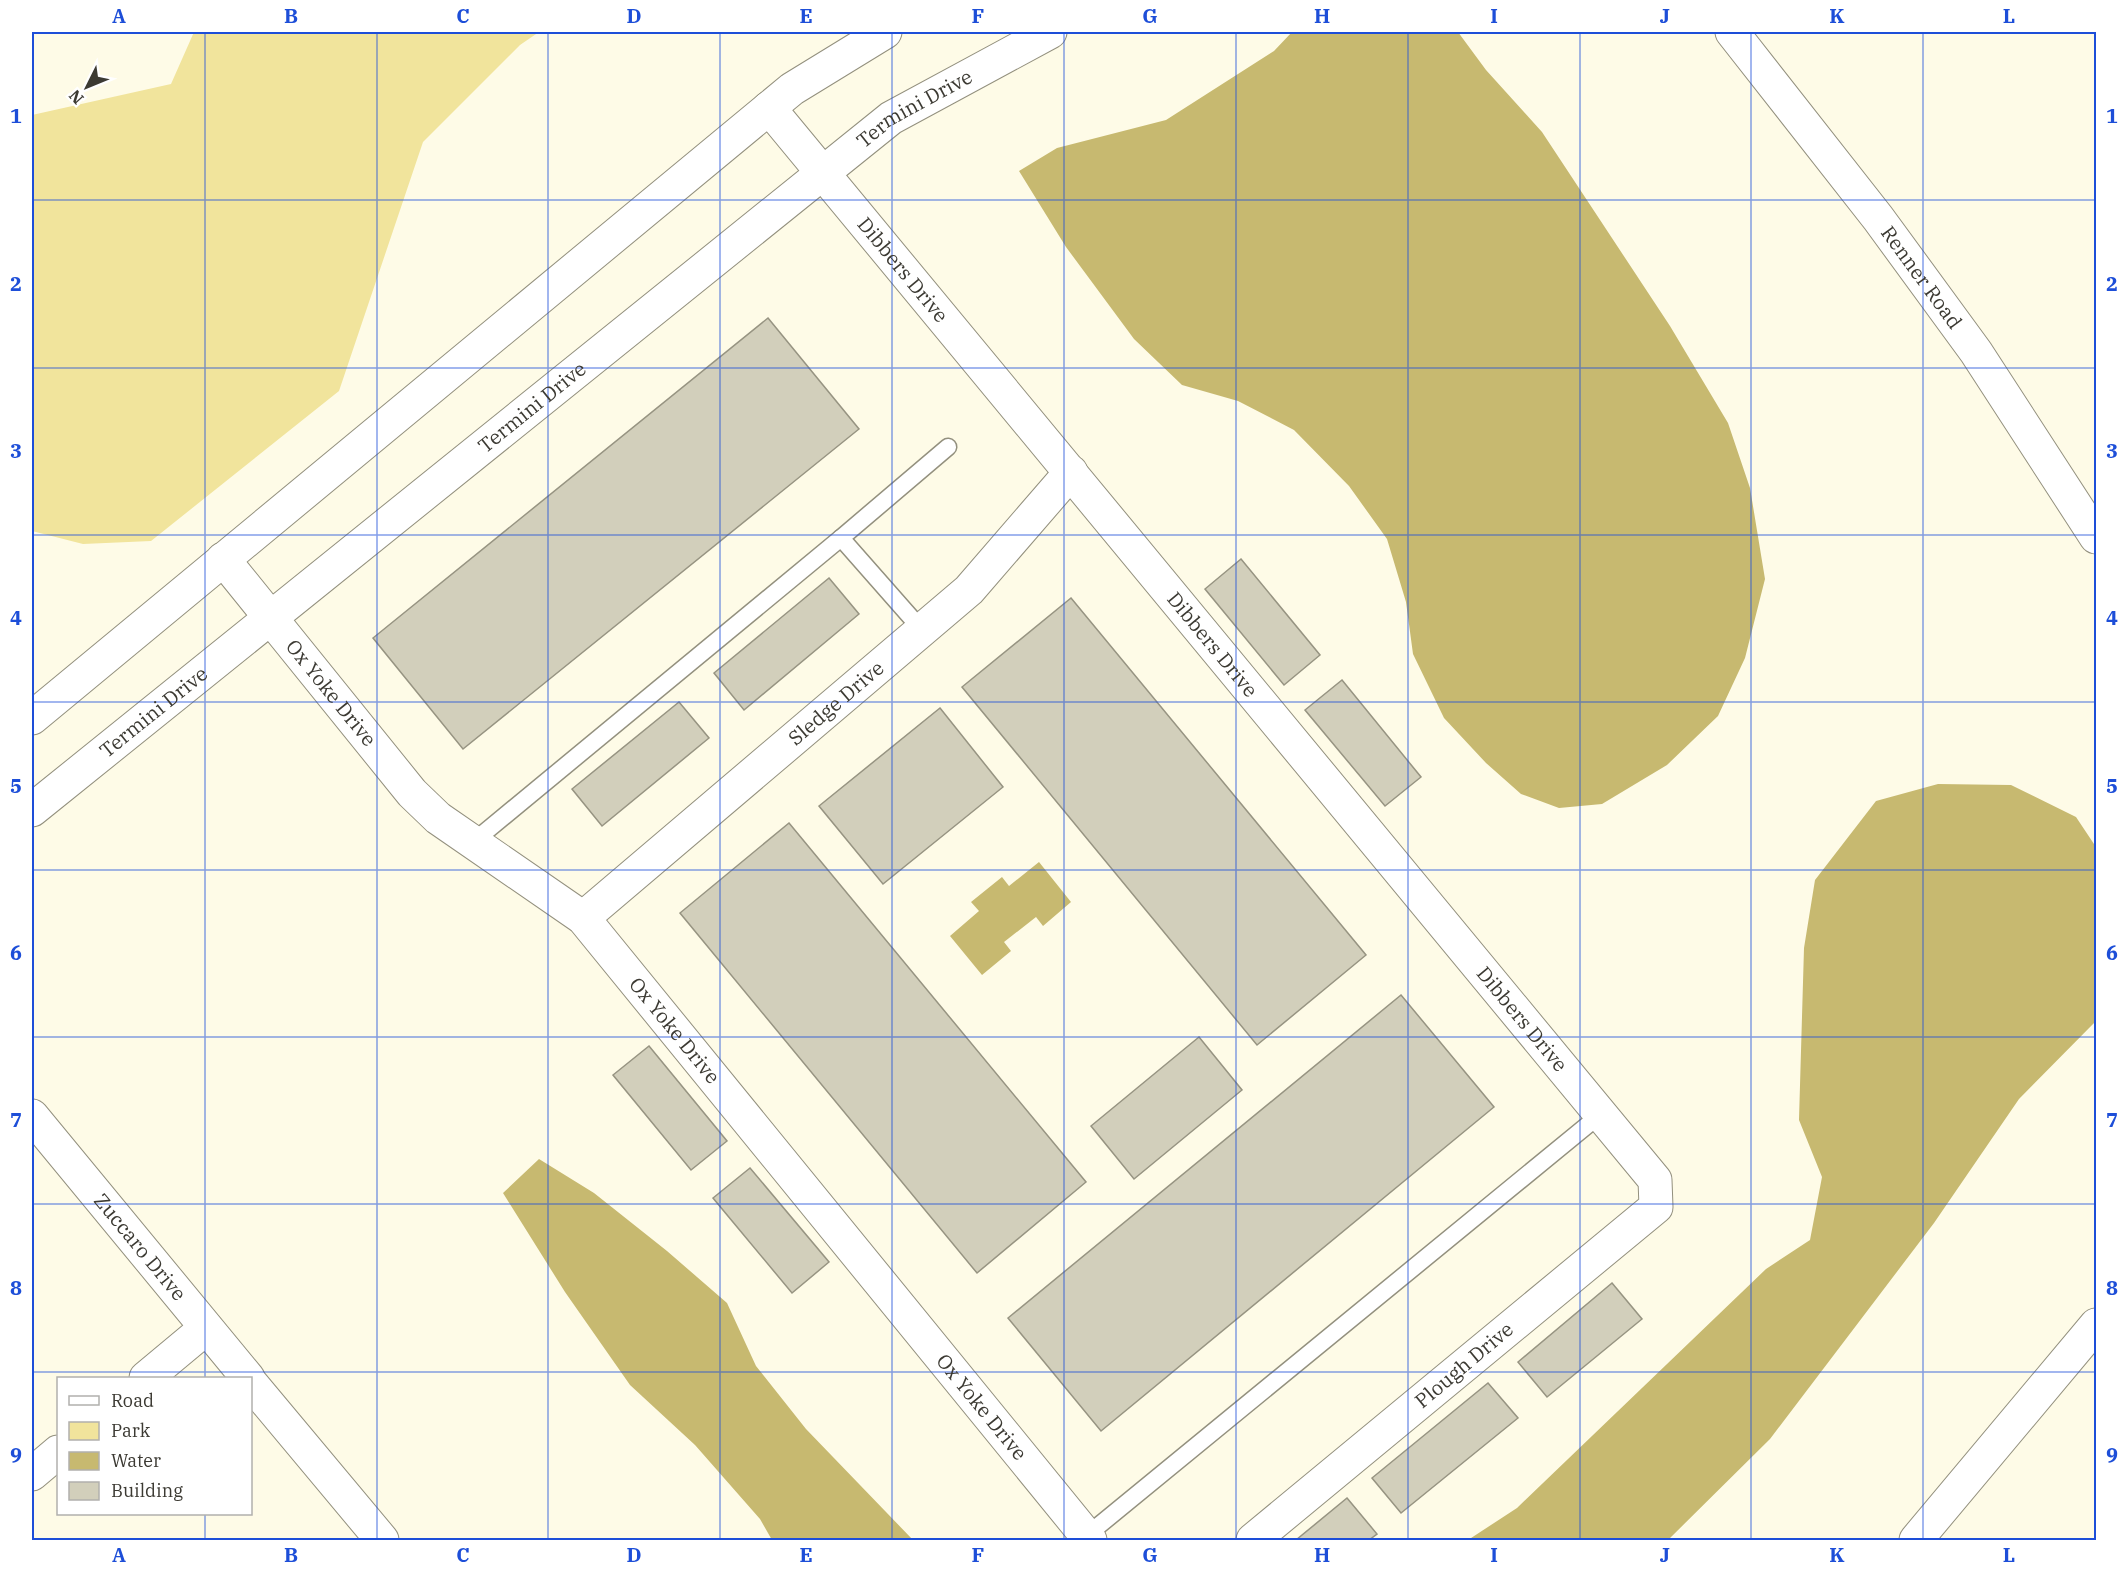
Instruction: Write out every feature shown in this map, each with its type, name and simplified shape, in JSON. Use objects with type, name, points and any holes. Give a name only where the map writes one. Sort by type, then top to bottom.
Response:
[{"type":"street","points":[[32,717],[792,89],[885,32]]},
{"type":"street","name":"Termini Drive","points":[[32,810],[891,118],[1050,32]]},
{"type":"street","name":"Renner Road","points":[[1732,32],[1871,209],[1977,352],[2097,537]]},
{"type":"street","name":"Dibbers Drive","points":[[769,108],[1655,1180]]},
{"type":"street","name":"Sledge Drive","points":[[583,918],[969,590],[1071,472]]},
{"type":"street","name":"Ox Yoke Drive","points":[[223,559],[412,793],[438,818],[583,918],[1088,1538]]},
{"type":"street","name":"Zuccaro Drive","points":[[32,1116],[247,1377]]},
{"type":"street","name":"Plough Drive","points":[[1252,1540],[1656,1207],[1655,1180]]},
{"type":"street","points":[[1916,1540],[2097,1325]]},
{"type":"street","points":[[147,1377],[206,1328]]},
{"type":"street","name":"Zuccaro Drive","points":[[252,1384],[382,1540]]},
{"type":"street","points":[[32,1474],[57,1453]]},
{"type":"lane","points":[[473,842],[948,447]]},
{"type":"lane","points":[[841,538],[922,630]]},
{"type":"lane","points":[[1088,1538],[1601,1114]]},
{"type":"green space","points":[[194,32],[539,32],[520,45],[423,142],[339,391],[151,541],[83,544],[32,531],[32,115],[171,84]]},
{"type":"water","points":[[1292,32],[1458,32],[1486,70],[1542,132],[1670,326],[1728,423],[1750,488],[1765,579],[1745,658],[1718,716],[1667,765],[1602,804],[1559,808],[1521,794],[1486,763],[1444,718],[1413,654],[1406,602],[1387,539],[1349,486],[1294,430],[1238,401],[1182,385],[1134,339],[1066,247],[1019,171],[1057,148],[1166,120],[1274,51]]},
{"type":"water","points":[[1938,784],[2011,785],[2076,817],[2096,847],[2096,1021],[2019,1099],[1934,1223],[1770,1439],[1668,1540],[1468,1540],[1517,1508],[1766,1269],[1810,1240],[1822,1177],[1799,1120],[1804,948],[1815,880],[1876,801]]},
{"type":"water","points":[[1039,862],[1071,902],[1043,926],[1036,917],[1004,942],[1011,951],[982,975],[950,936],[979,911],[971,902],[1002,877],[1009,886]]},
{"type":"water","points":[[539,1159],[594,1193],[667,1251],[727,1303],[756,1366],[806,1429],[913,1540],[772,1540],[760,1519],[695,1445],[630,1385],[565,1292],[503,1193]]},
{"type":"building","points":[[768,318],[859,429],[463,749],[373,638]]},
{"type":"building","points":[[1241,559],[1320,655],[1284,685],[1205,589]]},
{"type":"building","points":[[829,578],[859,614],[744,710],[714,673]]},
{"type":"building","points":[[1071,598],[1366,955],[1257,1045],[962,687]]},
{"type":"building","points":[[1342,680],[1421,777],[1385,806],[1305,710]]},
{"type":"building","points":[[679,702],[709,738],[602,826],[572,789]]},
{"type":"building","points":[[940,708],[1003,787],[883,884],[819,806]]},
{"type":"building","points":[[789,823],[1086,1182],[977,1273],[680,913]]},
{"type":"building","points":[[1401,995],[1494,1107],[1101,1431],[1008,1318]]},
{"type":"building","points":[[1199,1037],[1242,1090],[1134,1179],[1091,1126]]},
{"type":"building","points":[[649,1046],[727,1141],[691,1170],[613,1075]]},
{"type":"building","points":[[750,1168],[829,1262],[792,1293],[713,1198]]},
{"type":"building","points":[[1612,1283],[1642,1319],[1547,1397],[1518,1362]]},
{"type":"building","points":[[1488,1383],[1518,1418],[1401,1513],[1372,1478]]},
{"type":"building","points":[[1347,1498],[1377,1534],[1369,1540],[1296,1540]]}]
